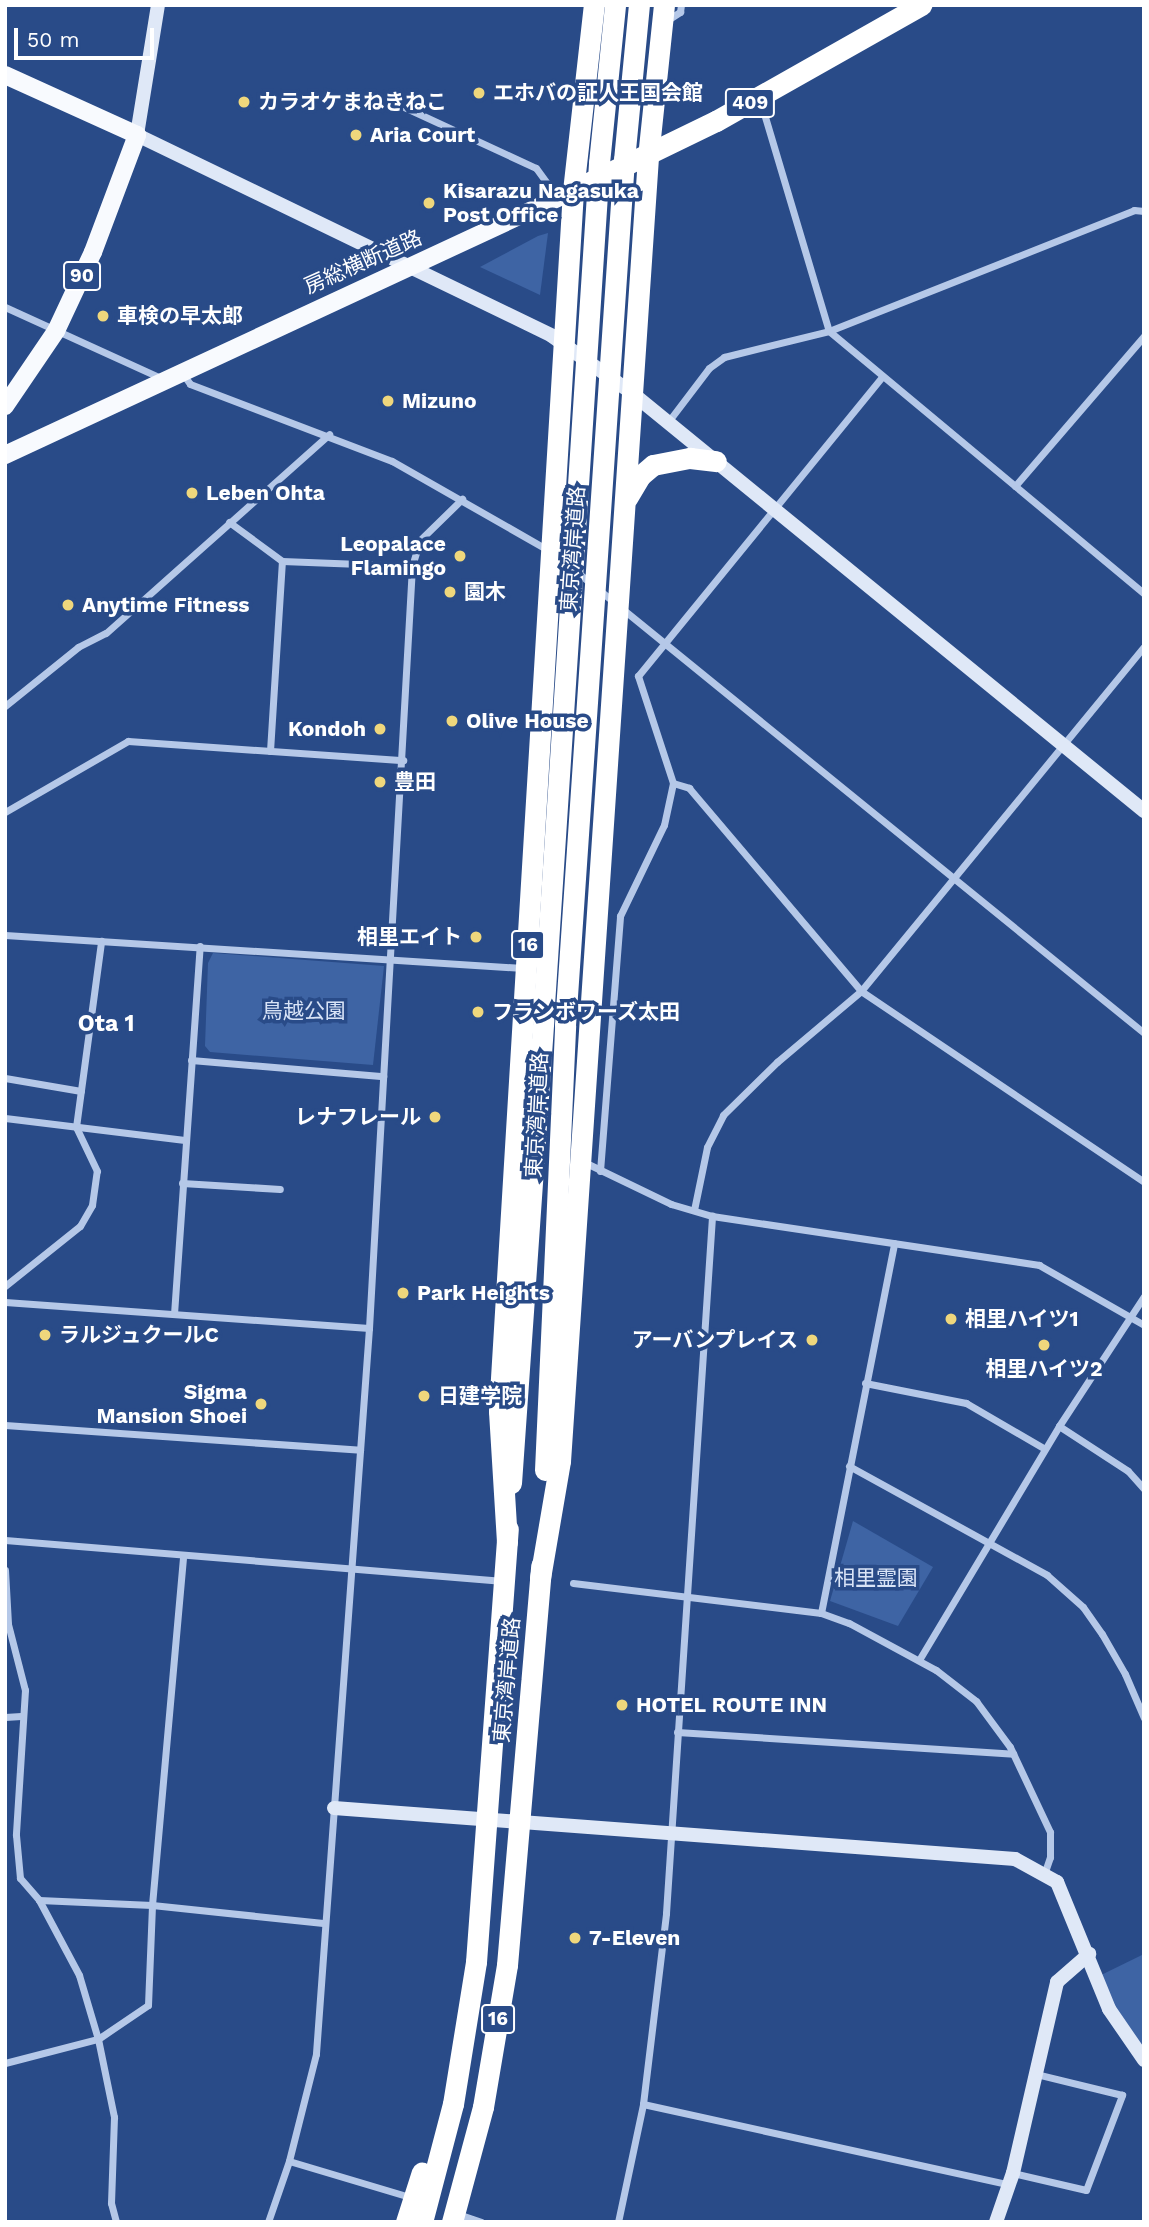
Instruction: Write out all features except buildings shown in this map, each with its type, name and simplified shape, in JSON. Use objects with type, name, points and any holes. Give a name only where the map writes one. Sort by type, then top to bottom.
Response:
[{"type":"highway","name":"東京湾岸道路","points":[[422,2222],[453,2104],[476,1962],[505,1581],[599,163],[615,5]]},
{"type":"highway","name":"東京湾岸道路","points":[[454,2219],[483,2107],[505,1978],[520,1821],[540,1578],[565,1025],[624,160],[639,5]]},
{"type":"highway","name":"房総横断道路","points":[[565,194],[648,158],[760,98],[921,5]]},
{"type":"highway","name":"16","points":[[507,1542],[499,1411],[566,346],[565,194],[591,8]]},
{"type":"highway","name":"16","points":[[540,1578],[560,1461],[648,158],[671,12]]},
{"type":"highway","points":[[623,508],[640,476],[653,465],[690,457],[716,461]]},
{"type":"highway","name":"16","points":[[405,2222],[453,2104]]},
{"type":"main road","points":[[5,75],[137,135]]},
{"type":"main road","name":"90","points":[[5,407],[56,331],[105,222],[137,135]]},
{"type":"main road","name":"房総横断道路","points":[[5,455],[181,370],[413,269],[565,194]]},
{"type":"street","points":[[158,5],[137,135],[536,326],[566,346],[632,393],[1144,811]]},
{"type":"street","points":[[671,12],[686,5]]},
{"type":"street","points":[[760,98],[829,331],[1144,593]]},
{"type":"street","points":[[404,107],[537,168],[565,194]]},
{"type":"street","points":[[668,422],[709,368],[724,357],[829,331],[1134,209],[1144,211]]},
{"type":"street","points":[[5,307],[163,379]]},
{"type":"street","points":[[1015,486],[1144,335]]},
{"type":"street","points":[[181,370],[190,384],[329,434],[399,464],[551,552],[617,602],[663,643],[1144,1033]]},
{"type":"street","points":[[600,1171],[620,916],[664,825],[673,783],[638,676],[773,507],[883,376]]},
{"type":"street","points":[[5,706],[78,647],[106,633],[329,434]]},
{"type":"street","points":[[268,2222],[289,2161],[316,2054],[323,1923],[354,1570],[412,566],[420,540],[462,499]]},
{"type":"street","points":[[229,522],[282,561],[412,566]]},
{"type":"street","points":[[270,751],[282,561]]},
{"type":"street","points":[[694,1210],[708,1147],[723,1115],[777,1062],[861,991],[1144,647]]},
{"type":"street","points":[[5,812],[128,741],[402,760]]},
{"type":"street","points":[[673,783],[688,788],[861,991],[1144,1182]]},
{"type":"street","points":[[5,935],[527,968]]},
{"type":"street","points":[[5,1286],[87,1215],[97,1171],[76,1127],[101,941]]},
{"type":"street","points":[[174,1314],[184,1140],[200,946]]},
{"type":"street","points":[[191,1060],[383,1076]]},
{"type":"street","points":[[5,1078],[81,1091]]},
{"type":"street","points":[[5,1118],[184,1140]]},
{"type":"street","points":[[582,1160],[600,1171],[712,1216],[1039,1265],[1144,1325]]},
{"type":"street","points":[[182,1183],[280,1189]]},
{"type":"street","points":[[618,2222],[643,2104],[664,1924],[712,1216]]},
{"type":"street","points":[[821,1613],[894,1243]]},
{"type":"street","points":[[919,1660],[1059,1426],[1128,1316],[1144,1296]]},
{"type":"street","points":[[5,1302],[369,1328]]},
{"type":"street","points":[[865,1384],[966,1403],[1045,1449]]},
{"type":"street","points":[[5,1424],[360,1450]]},
{"type":"street","points":[[1059,1426],[1128,1471],[1144,1489]]},
{"type":"street","points":[[849,1466],[990,1541],[1047,1575],[1083,1607],[1125,1674],[1144,1718]]},
{"type":"street","points":[[5,1540],[505,1581]]},
{"type":"street","points":[[5,2063],[98,2039],[148,2005],[152,1905],[183,1555]]},
{"type":"street","points":[[5,1570],[8,1624],[25,1690],[16,1835],[20,1878],[38,1900],[79,1975],[98,2039],[114,2116],[111,2203],[116,2222]]},
{"type":"street","points":[[573,1583],[686,1594],[821,1613],[849,1623],[919,1660],[976,1700],[1013,1754],[1050,1832],[1050,1857],[1044,1874]]},
{"type":"street","points":[[5,1717],[22,1716]]},
{"type":"street","points":[[677,1731],[1013,1754]]},
{"type":"street","points":[[334,1808],[1016,1860],[1057,1882],[1089,1954],[1109,2009],[1144,2060]]},
{"type":"street","points":[[38,1900],[152,1905],[323,1923]]},
{"type":"street","points":[[996,2222],[1011,2179],[1057,1982],[1089,1954]]},
{"type":"street","points":[[643,2104],[1011,2179],[1086,2190],[1122,2095],[1036,2074]]},
{"type":"street","points":[[289,2161],[414,2198]]},
{"type":"street","points":[[454,2219],[481,2222]]},
{"type":"green space","points":[[548,233],[540,295],[480,267],[538,236]]},
{"type":"green space","name":"鳥越公園","points":[[213,953],[384,966],[373,1065],[210,1052],[205,1046],[208,963]]},
{"type":"green space","name":"相里霊園","points":[[853,1521],[933,1567],[898,1626],[830,1601]]},
{"type":"green space","points":[[1144,1954],[1144,2060],[1097,1977]]},
{"type":"place","name":"エホバの証人王国会館","points":[[479,93]]},
{"type":"place","name":"カラオケまねきねこ","points":[[244,102]]},
{"type":"place","name":"Aria Court","points":[[356,135]]},
{"type":"place","name":"Kisarazu Nagasuka Post Office","points":[[429,203]]},
{"type":"place","name":"車検の早太郎","points":[[103,316]]},
{"type":"place","name":"Mizuno","points":[[388,401]]},
{"type":"place","name":"Leben Ohta","points":[[192,493]]},
{"type":"place","name":"Leopalace Flamingo","points":[[460,556]]},
{"type":"place","name":"園木","points":[[450,592]]},
{"type":"place","name":"Anytime Fitness","points":[[68,605]]},
{"type":"place","name":"Olive House","points":[[452,721]]},
{"type":"place","name":"Kondoh","points":[[380,729]]},
{"type":"place","name":"豊田","points":[[380,782]]},
{"type":"place","name":"相里エイト","points":[[476,937]]},
{"type":"place","name":"フランボワーズ太田","points":[[478,1012]]},
{"type":"place","name":"レナフレール","points":[[435,1117]]},
{"type":"place","name":"Park Heights","points":[[403,1293]]},
{"type":"place","name":"相里ハイツ1","points":[[951,1319]]},
{"type":"place","name":"ラルジュクールC","points":[[45,1335]]},
{"type":"place","name":"アーバンプレイス","points":[[812,1340]]},
{"type":"place","name":"相里ハイツ2","points":[[1044,1345]]},
{"type":"place","name":"日建学院","points":[[424,1396]]},
{"type":"place","name":"Sigma Mansion Shoei","points":[[261,1404]]},
{"type":"place","name":"HOTEL ROUTE INN","points":[[622,1705]]},
{"type":"place","name":"7-Eleven","points":[[575,1938]]},
{"type":"district","name":"Ota 1","points":[[106,1024]]}]
